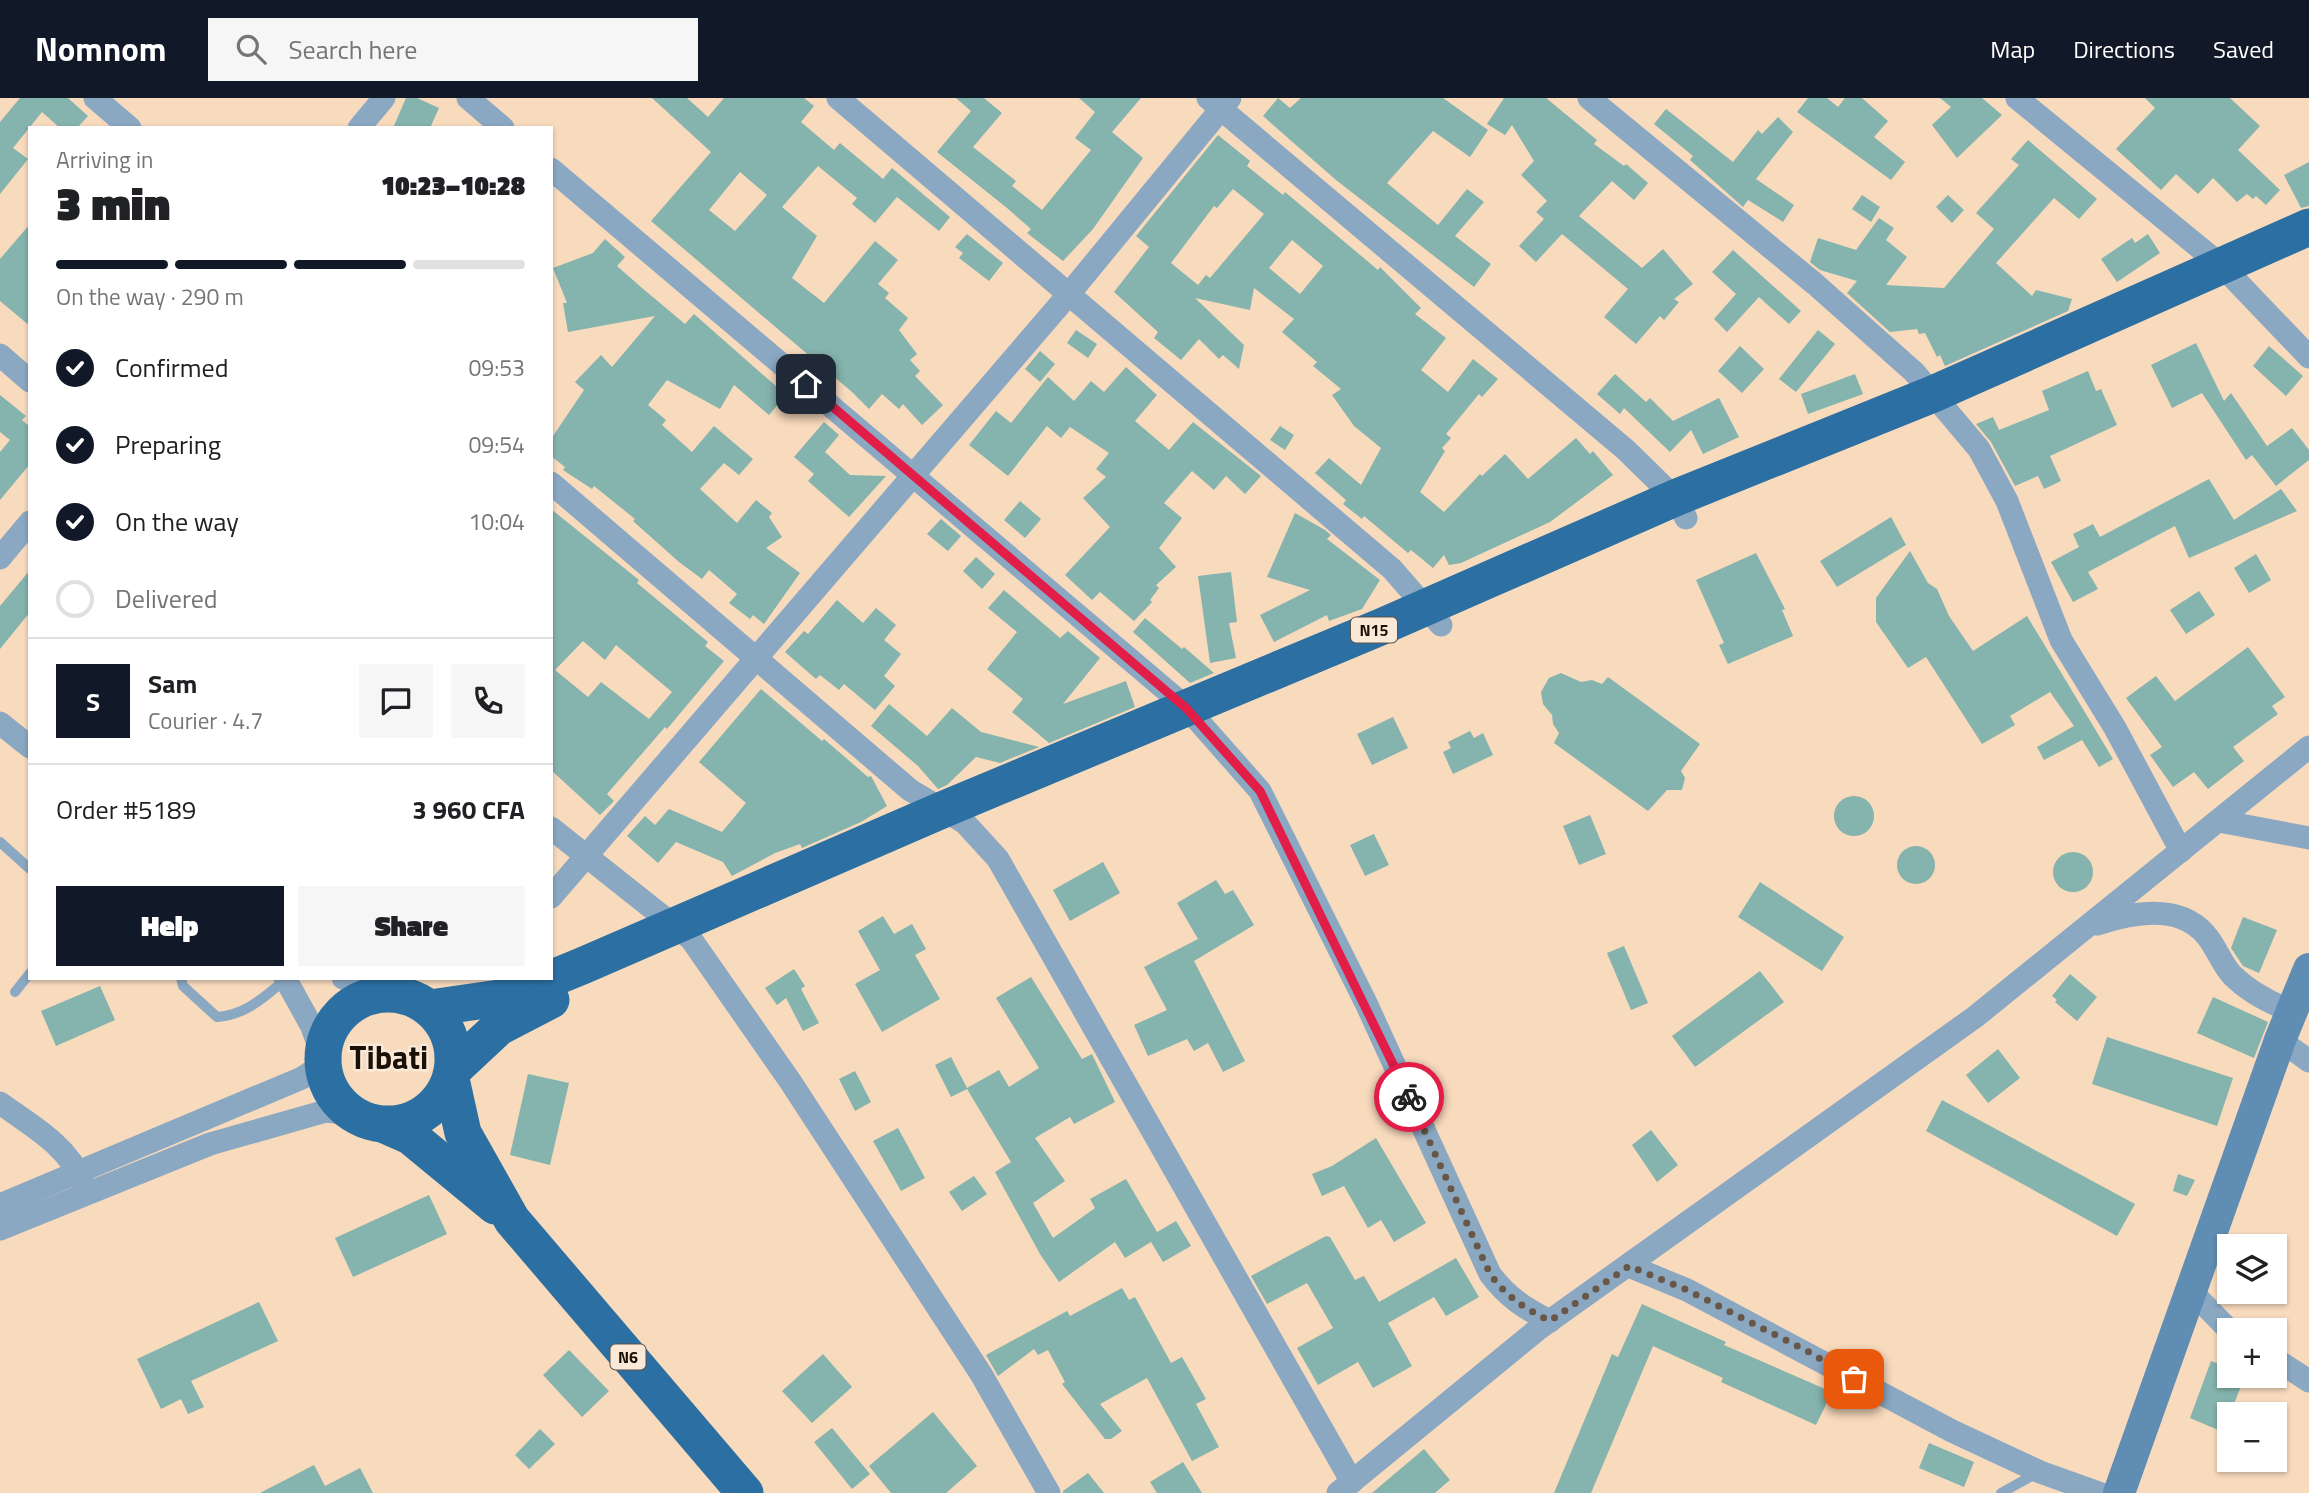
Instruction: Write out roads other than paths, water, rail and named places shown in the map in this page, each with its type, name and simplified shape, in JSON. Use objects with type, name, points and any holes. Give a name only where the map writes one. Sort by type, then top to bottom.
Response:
[{"type":"highway","name":"N15","points":[[2231,275],[2309,227]]},
{"type":"highway","name":"N15","points":[[553,980],[684,932],[1193,715],[1434,616],[1680,508],[1940,403],[2231,275],[2309,251]]},
{"type":"highway","name":"N15","points":[[452,1074],[470,1051],[499,1027],[684,932]]},
{"type":"highway","name":"N15","points":[[456,997],[506,997],[553,980]]},
{"type":"highway","points":[[322,1059],[326,1036],[335,1019],[349,1006],[366,997],[384,993],[416,999],[456,997]]},
{"type":"highway","name":"N6","points":[[456,997],[445,1026],[453,1047],[452,1074],[463,1133],[512,1220]]},
{"type":"highway","name":"N6","points":[[322,1059],[327,1083],[338,1101],[369,1119],[410,1136],[512,1220],[745,1493]]},
{"type":"highway","points":[[369,1119],[419,1117],[444,1094],[452,1074]]},
{"type":"main road","points":[[2119,1493],[2190,1290],[2309,969]]},
{"type":"street","points":[[95,98],[128,126]]},
{"type":"street","points":[[361,126],[384,98]]},
{"type":"street","points":[[468,98],[501,126]]},
{"type":"street","points":[[838,98],[1392,569],[1434,616]]},
{"type":"street","points":[[1589,98],[1815,284],[1914,372],[1979,449],[2007,500],[2061,640],[2115,728],[2181,851]]},
{"type":"street","points":[[2017,98],[2231,275],[2309,357]]},
{"type":"street","points":[[553,896],[1069,293],[1220,102],[1626,450],[1680,508]]},
{"type":"street","points":[[553,171],[1193,715],[1260,791],[1366,1003],[1490,1274],[1504,1293],[1519,1305],[1550,1321]]},
{"type":"street","points":[[0,355],[28,379]]},
{"type":"street","points":[[553,485],[910,790],[954,817],[998,859],[1345,1487],[1550,1321],[1975,1017],[2309,747]]},
{"type":"street","points":[[0,558],[28,524]]},
{"type":"street","points":[[0,723],[28,745]]},
{"type":"street","points":[[2218,821],[2309,838]]},
{"type":"street","points":[[553,830],[684,932],[790,1082],[973,1362],[1049,1493]]},
{"type":"street","points":[[2090,926],[2142,914],[2172,914],[2191,922],[2203,932],[2230,972],[2245,986],[2273,1004],[2309,1061]]},
{"type":"street","points":[[0,1205],[302,1078],[322,1059],[311,1025],[286,980]]},
{"type":"street","points":[[348,980],[384,993]]},
{"type":"street","points":[[0,1103],[50,1139],[78,1170],[86,1193]]},
{"type":"street","points":[[0,1229],[210,1144],[326,1111],[369,1119]]},
{"type":"street","points":[[1629,1266],[1687,1290],[1809,1352],[1876,1393],[2040,1472],[2099,1493]]},
{"type":"street","points":[[2190,1290],[2217,1318]]},
{"type":"street","points":[[2287,1367],[2309,1381]]},
{"type":"lane","points":[[0,842],[28,867]]},
{"type":"lane","points":[[15,992],[28,976]]},
{"type":"lane","points":[[182,980],[183,986],[217,1017],[233,1016],[249,1008],[284,980]]},
{"type":"lane","points":[[2001,1493],[2040,1472]]},
{"type":"district","name":"Tibati","points":[[389,1057]]}]
